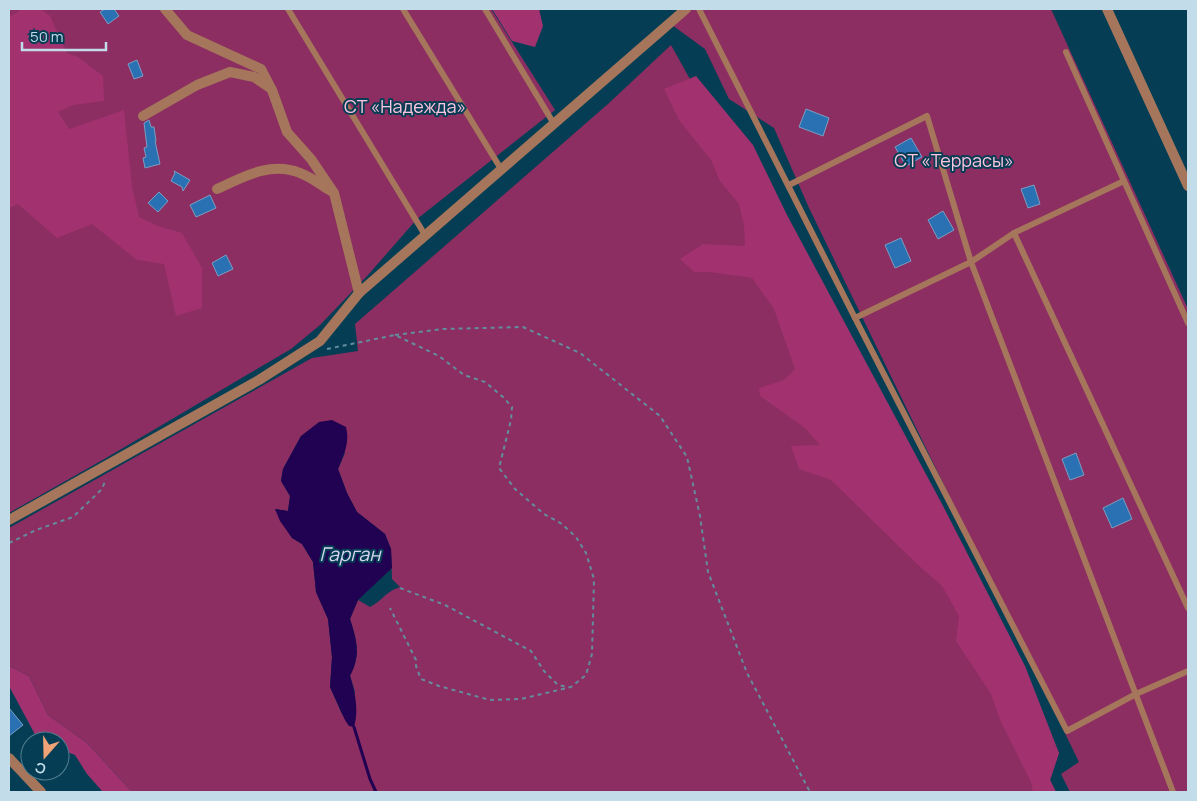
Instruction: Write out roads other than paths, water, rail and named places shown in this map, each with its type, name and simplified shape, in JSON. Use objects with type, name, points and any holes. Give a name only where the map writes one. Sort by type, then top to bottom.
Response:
[{"type":"street","points":[[165,9],[187,35],[261,69],[272,90],[287,132],[311,159],[334,193],[359,293]]},
{"type":"street","points":[[9,520],[259,380],[320,341],[359,293],[686,9]]},
{"type":"street","points":[[1107,9],[1188,186]]},
{"type":"street","points":[[143,116],[197,85],[230,72],[254,77],[272,90]]},
{"type":"street","points":[[217,189],[258,171],[280,169],[300,173],[334,193]]},
{"type":"street","points":[[9,758],[41,792]]},
{"type":"lane","points":[[288,9],[425,235]]},
{"type":"lane","points":[[403,9],[502,169]]},
{"type":"lane","points":[[485,9],[554,124]]},
{"type":"lane","points":[[699,9],[789,185],[854,318],[1067,731],[1136,694],[1188,671]]},
{"type":"lane","points":[[1066,52],[1188,323]]},
{"type":"lane","points":[[789,185],[927,116],[971,262],[1173,792]]},
{"type":"lane","points":[[854,318],[971,262],[1014,233],[1124,181]]},
{"type":"lane","points":[[1014,233],[1188,608]]},
{"type":"water","name":"Гарган","points":[[332,420],[346,427],[347,443],[338,469],[347,493],[357,512],[385,534],[391,549],[392,568],[358,600],[350,619],[357,648],[356,661],[350,676],[356,701],[354,727],[349,726],[345,720],[330,687],[332,657],[328,619],[316,592],[313,562],[302,544],[292,538],[280,521],[275,509],[288,511],[290,496],[281,481],[283,469],[301,436],[319,422]]},
{"type":"waterway","points":[[354,727],[370,779],[376,792]]},
{"type":"park label","name":"СТ «Надежда»","points":[[405,106]]},
{"type":"park label","name":"СТ «Террасы»","points":[[954,160]]}]
